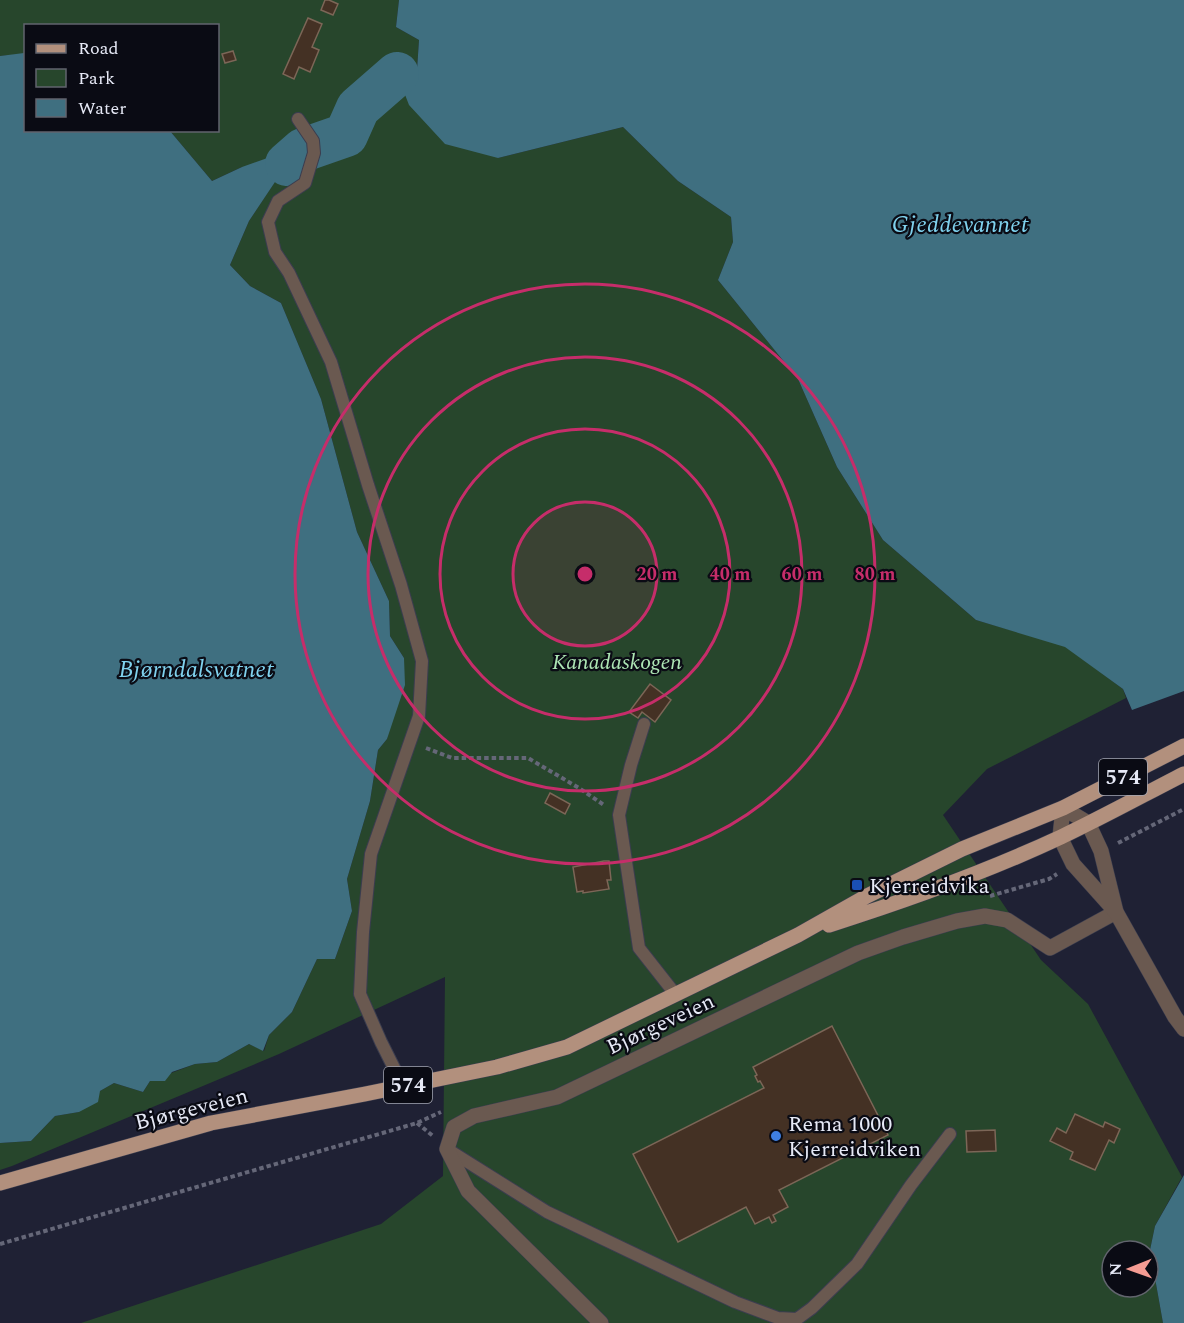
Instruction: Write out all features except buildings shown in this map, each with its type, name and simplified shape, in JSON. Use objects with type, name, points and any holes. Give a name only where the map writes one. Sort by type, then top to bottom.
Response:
[{"type":"main road","name":"Bjørgeveien","points":[[0,1183],[211,1123],[497,1067],[567,1047],[798,935],[867,896],[962,849],[1063,808],[1184,746]]},
{"type":"main road","name":"Bjørgeveien","points":[[798,935],[895,904],[973,874],[1060,837],[1184,774]]},
{"type":"street","points":[[1116,912],[1101,851],[1088,823],[1063,808],[1060,837],[1073,864],[1116,912],[1174,1017],[1184,1029]]},
{"type":"street","name":"Bjørgeveien","points":[[447,1149],[454,1127],[474,1116],[556,1097],[858,953],[903,937],[957,921],[985,916],[1007,920],[1050,948],[1116,912]]},
{"type":"street","points":[[447,1149],[468,1191],[601,1323]]},
{"type":"lane","points":[[298,119],[313,147],[305,183],[278,201],[268,222],[274,252],[289,273],[331,362],[401,585],[422,661],[419,716],[371,854],[363,932],[360,994],[403,1086]]},
{"type":"lane","points":[[644,724],[619,815],[639,948],[675,995]]},
{"type":"lane","points":[[447,1149],[547,1212],[735,1302],[778,1318],[797,1319],[812,1308],[857,1264],[911,1185],[950,1134]]},
{"type":"path","points":[[410,742],[452,758],[528,758],[619,815]]},
{"type":"path","points":[[1115,845],[1184,809]]},
{"type":"path","points":[[0,1244],[417,1123]]},
{"type":"green space","name":"Kanadaskogen","points":[[0,0],[399,0],[396,27],[419,40],[417,70],[397,74],[498,158],[623,127],[678,181],[731,217],[733,242],[718,280],[798,379],[837,467],[883,540],[976,620],[1065,646],[1123,689],[1126,698],[987,769],[943,815],[1041,960],[1088,1004],[1182,1177],[1155,1226],[1152,1239],[1100,1239],[1100,1299],[1159,1299],[1163,1323],[81,1323],[381,1224],[443,1176],[445,977],[279,1054],[0,1170],[0,1143],[31,1141],[55,1116],[79,1112],[100,1091],[114,1083],[143,1092],[150,1081],[195,1064],[217,1062],[249,1044],[264,1051],[269,1035],[292,1012],[317,959],[335,959],[352,911],[347,879],[370,801],[378,750],[387,739],[404,658],[390,636],[389,601],[357,532],[321,399],[281,303],[250,286],[230,265],[249,221],[282,171],[242,167],[212,181],[171,132],[219,132],[219,24],[24,24],[24,54],[0,56]]},
{"type":"water","name":"Gjeddevannet","points":[[399,0],[1184,0],[1184,691],[1132,710],[1123,689],[1065,647],[976,620],[883,540],[837,467],[798,379],[718,280],[733,242],[731,217],[678,181],[623,127],[498,158],[445,144],[409,105],[397,74],[417,70],[419,40],[396,27]]},
{"type":"water","name":"Bjørndalsvatnet","points":[[24,53],[24,132],[171,132],[212,181],[276,155],[287,164],[249,221],[230,265],[250,286],[281,303],[321,399],[357,532],[389,601],[390,636],[404,658],[405,685],[387,739],[378,750],[370,801],[347,879],[352,911],[335,959],[317,959],[292,1012],[269,1035],[263,1051],[249,1044],[217,1062],[195,1064],[172,1072],[165,1081],[150,1081],[143,1092],[114,1083],[100,1091],[98,1102],[79,1112],[55,1116],[31,1141],[0,1143],[0,56]]},
{"type":"water","points":[[1184,1175],[1184,1323],[1163,1323],[1159,1299],[1160,1239],[1152,1239],[1155,1226]]},
{"type":"waterway","points":[[287,164],[303,150],[346,135],[358,108],[397,74]]},
{"type":"place","name":"Kjerreidvika","points":[[857,885]]},
{"type":"place","name":"Rema 1000 Kjerreidviken","points":[[776,1136]]}]
